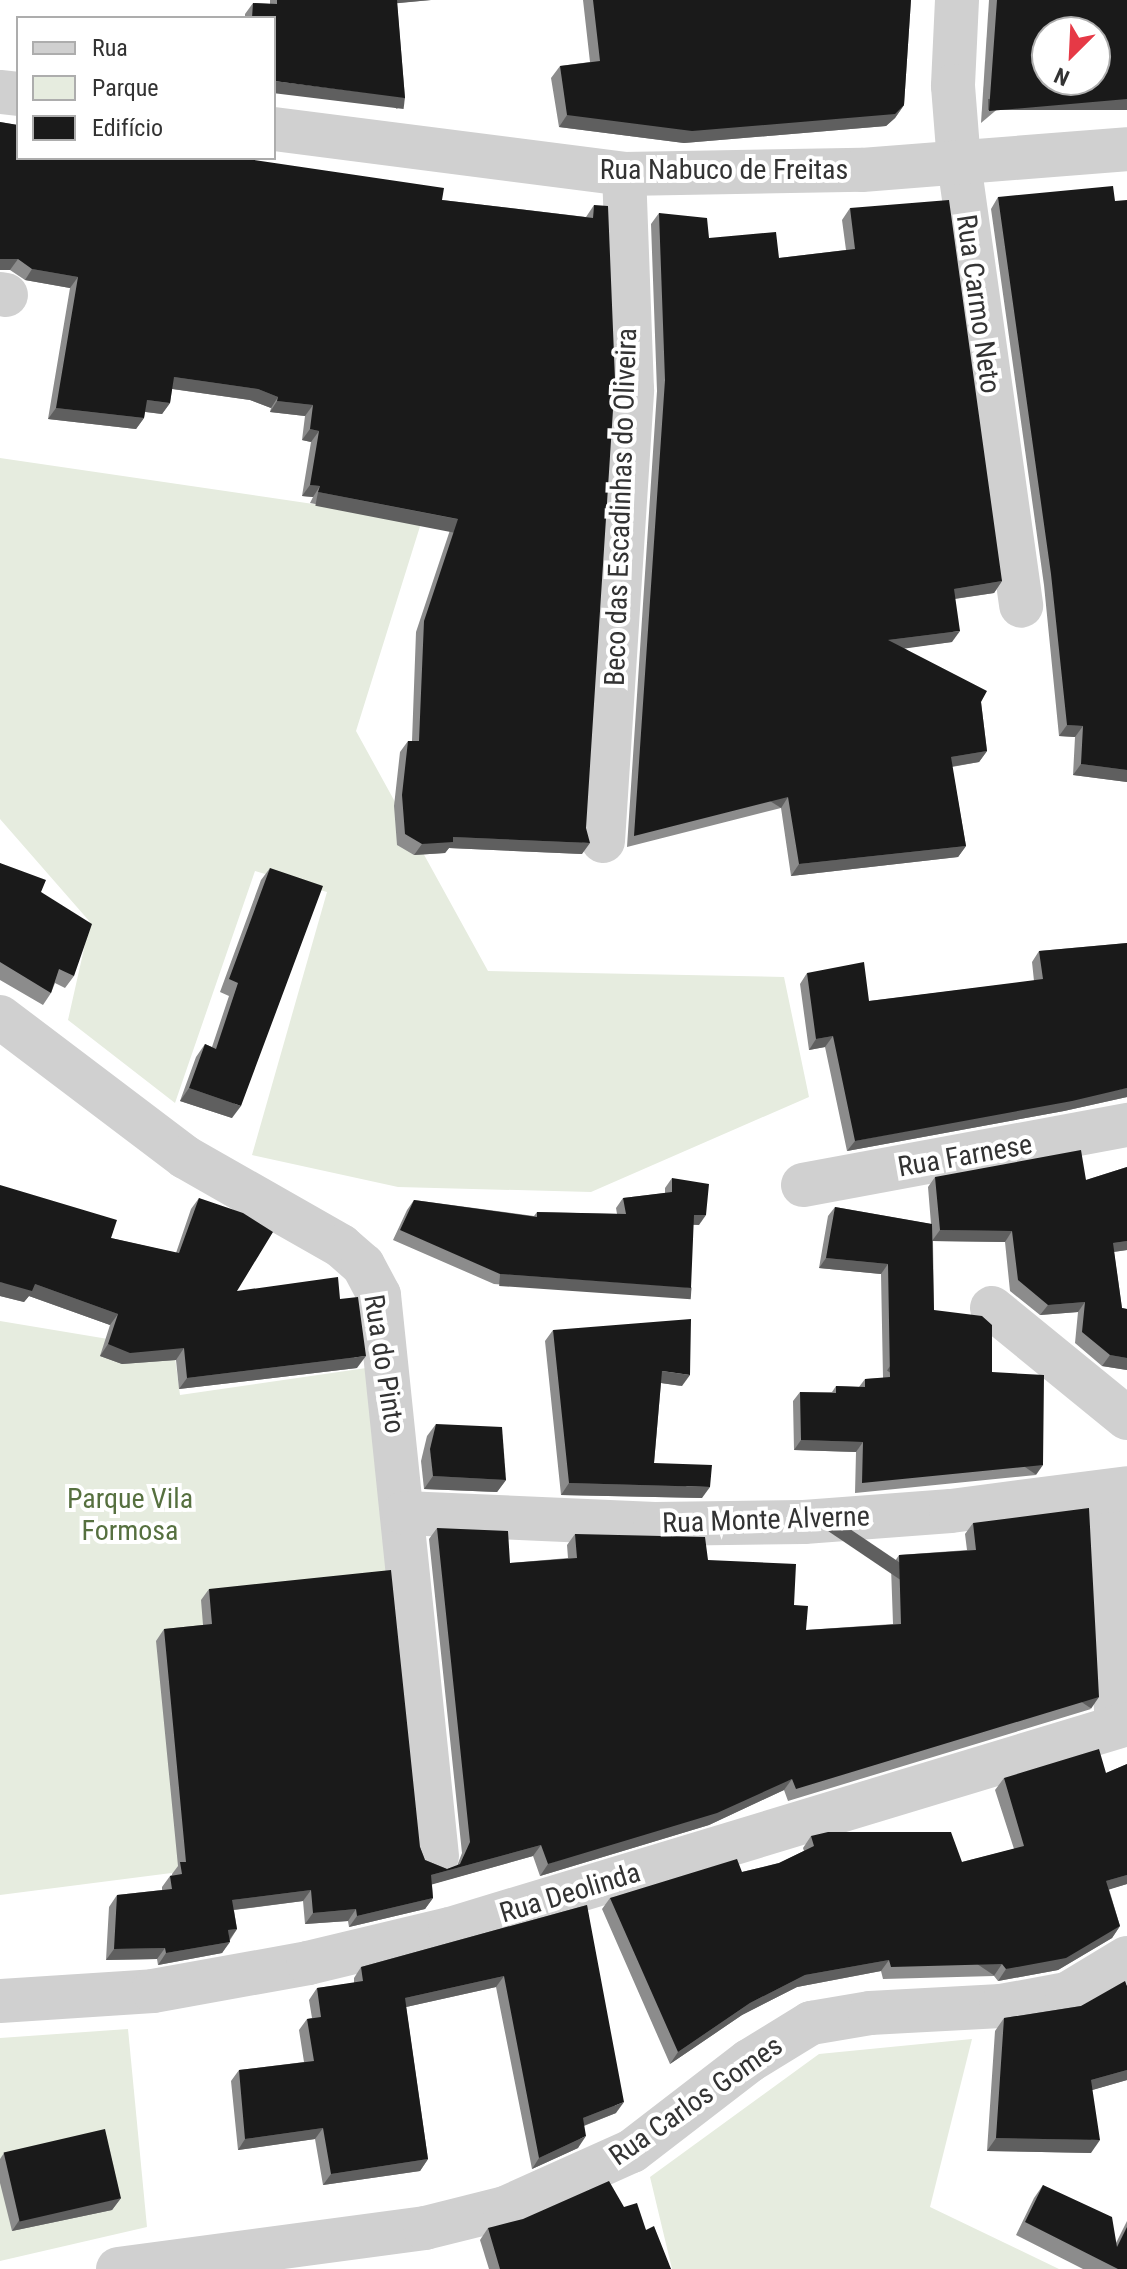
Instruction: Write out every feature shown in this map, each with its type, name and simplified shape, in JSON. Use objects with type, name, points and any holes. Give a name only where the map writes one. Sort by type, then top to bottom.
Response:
[{"type":"street","name":"Rua Carmo Neto","points":[[957,0],[953,86],[959,163],[1021,606]]},
{"type":"street","name":"Rua Nabuco de Freitas","points":[[276,129],[624,174],[768,174],[1127,149]]},
{"type":"street","name":"Beco das Escadinhas do Oliveira","points":[[603,841],[632,390],[624,174]]},
{"type":"street","name":"Rua do Pinto","points":[[0,1017],[185,1157],[341,1246],[363,1265],[379,1295],[404,1513],[437,1856]]},
{"type":"street","name":"Rua Farnese","points":[[803,1185],[1127,1125]]},
{"type":"street","points":[[992,1308],[1127,1418]]},
{"type":"street","name":"Rua Monte Alverne","points":[[404,1513],[655,1524],[804,1522],[1116,1491]]},
{"type":"street","points":[[1116,1491],[1122,1725]]},
{"type":"street","name":"Rua Deolinda","points":[[0,2001],[153,1991],[365,1950],[1122,1725]]},
{"type":"street","name":"Rua Carlos Gomes","points":[[118,2269],[425,2228],[505,2208],[632,2151],[749,2061],[811,2023],[870,2013],[1001,2006],[1067,1994],[1127,1958]]},
{"type":"green space","points":[[0,458],[422,520],[356,731],[488,971],[784,977],[809,1097],[591,1192],[398,1187],[252,1155],[327,892],[255,871],[175,1103],[68,1020],[90,922],[0,819]]},
{"type":"green space","name":"Parque Vila Formosa","points":[[0,1321],[174,1350],[180,1395],[380,1366],[400,1582],[226,1866],[0,1895]]},
{"type":"green space","points":[[128,2029],[147,2227],[0,2261],[0,2038]]},
{"type":"green space","points":[[972,2039],[930,2207],[1059,2269],[672,2269],[650,2177],[819,2054]]},
{"type":"building","points":[[277,0],[397,0],[405,98],[276,81],[276,16],[252,16],[253,3],[277,4]]},
{"type":"building","points":[[593,0],[911,0],[904,105],[895,114],[692,131],[567,115],[560,66],[600,61]]},
{"type":"building","points":[[997,0],[1127,0],[1127,99],[989,111]]},
{"type":"building","points":[[0,122],[16,125],[16,160],[255,160],[444,188],[442,200],[593,218],[594,205],[608,206],[615,379],[586,828],[590,843],[453,837],[453,842],[422,844],[405,834],[402,795],[408,741],[419,741],[424,621],[458,519],[318,492],[320,486],[310,485],[319,431],[310,429],[313,405],[277,401],[278,397],[258,389],[174,377],[170,403],[147,400],[144,418],[56,408],[78,277],[32,269],[18,259],[0,259]]},
{"type":"building","points":[[1113,186],[1115,201],[1127,200],[1127,770],[1081,764],[1083,726],[1067,725],[1051,574],[998,197]]},
{"type":"building","points":[[949,200],[1002,581],[954,589],[960,631],[888,640],[987,691],[981,702],[987,751],[951,757],[966,846],[799,864],[788,797],[634,836],[665,380],[659,213],[707,218],[709,238],[776,232],[779,258],[855,249],[850,208]]},
{"type":"building","points":[[0,863],[46,880],[41,892],[92,924],[74,976],[59,969],[51,993],[0,962]]},
{"type":"building","points":[[270,868],[323,886],[241,1106],[189,1088],[205,1044],[216,1049],[238,983],[229,979]]},
{"type":"building","points":[[1127,943],[1127,1088],[855,1141],[833,1036],[816,1039],[807,973],[864,962],[869,1001],[1043,979],[1039,951]]},
{"type":"building","points":[[1081,1150],[1086,1180],[1127,1167],[1127,1241],[1113,1243],[1122,1308],[1127,1309],[1127,1358],[1110,1355],[1082,1332],[1085,1302],[1048,1305],[1018,1280],[1012,1231],[940,1230],[935,1177]]},
{"type":"building","points":[[672,1178],[709,1184],[706,1215],[694,1215],[691,1288],[500,1274],[400,1230],[414,1200],[537,1217],[537,1212],[626,1214],[623,1198],[672,1192]]},
{"type":"building","points":[[0,1185],[117,1220],[111,1238],[179,1253],[199,1198],[243,1213],[273,1232],[237,1291],[338,1277],[340,1299],[358,1297],[366,1356],[187,1378],[184,1348],[130,1353],[108,1344],[118,1314],[35,1284],[32,1291],[0,1282]]},
{"type":"building","points":[[835,1207],[932,1224],[934,1310],[982,1316],[992,1325],[992,1372],[1044,1375],[1043,1465],[862,1483],[863,1442],[801,1440],[800,1392],[836,1393],[836,1386],[865,1387],[865,1379],[890,1377],[888,1264],[826,1258]]},
{"type":"building","points":[[691,1319],[690,1375],[662,1371],[654,1463],[712,1465],[710,1487],[569,1483],[553,1330]]},
{"type":"building","points":[[436,1424],[502,1427],[506,1480],[433,1476],[430,1449]]},
{"type":"building","points":[[1089,1508],[1099,1697],[796,1789],[792,1779],[717,1813],[548,1864],[541,1845],[431,1875],[433,1898],[357,1916],[356,1909],[313,1913],[311,1890],[232,1900],[237,1929],[228,1930],[230,1942],[166,1953],[165,1948],[114,1949],[117,1895],[172,1889],[170,1876],[182,1874],[180,1862],[186,1862],[164,1629],[212,1624],[209,1589],[391,1570],[420,1847],[425,1860],[447,1869],[460,1864],[470,1842],[437,1528],[508,1531],[510,1563],[577,1558],[575,1534],[705,1537],[708,1560],[796,1564],[794,1605],[808,1606],[806,1630],[901,1624],[899,1555],[976,1550],[973,1523]]},
{"type":"building","points":[[1099,1749],[1106,1773],[1127,1764],[1127,1875],[1106,1881],[1120,1926],[1066,1958],[1006,1969],[1002,1964],[891,1967],[889,1960],[805,1975],[750,2003],[678,2052],[610,1898],[737,1859],[742,1872],[779,1863],[814,1846],[811,1836],[828,1832],[951,1832],[962,1862],[1024,1846],[1004,1778]]},
{"type":"building","points":[[587,1905],[624,2102],[583,2118],[586,2136],[539,2158],[504,1976],[405,1998],[428,2159],[331,2174],[323,2128],[245,2139],[239,2070],[314,2061],[307,2019],[321,2017],[317,1988],[363,1981],[361,1967]]},
{"type":"building","points":[[1125,1981],[1127,2070],[1091,2080],[1100,2140],[996,2138],[1004,2018],[1081,2006]]},
{"type":"building","points":[[105,2129],[121,2198],[20,2222],[4,2152]]},
{"type":"building","points":[[609,2181],[624,2207],[637,2203],[646,2230],[654,2226],[671,2269],[500,2269],[488,2228],[523,2219]]},
{"type":"building","points":[[1043,2185],[1112,2217],[1117,2247],[1127,2227],[1127,2269],[1118,2269],[1025,2222]]}]
